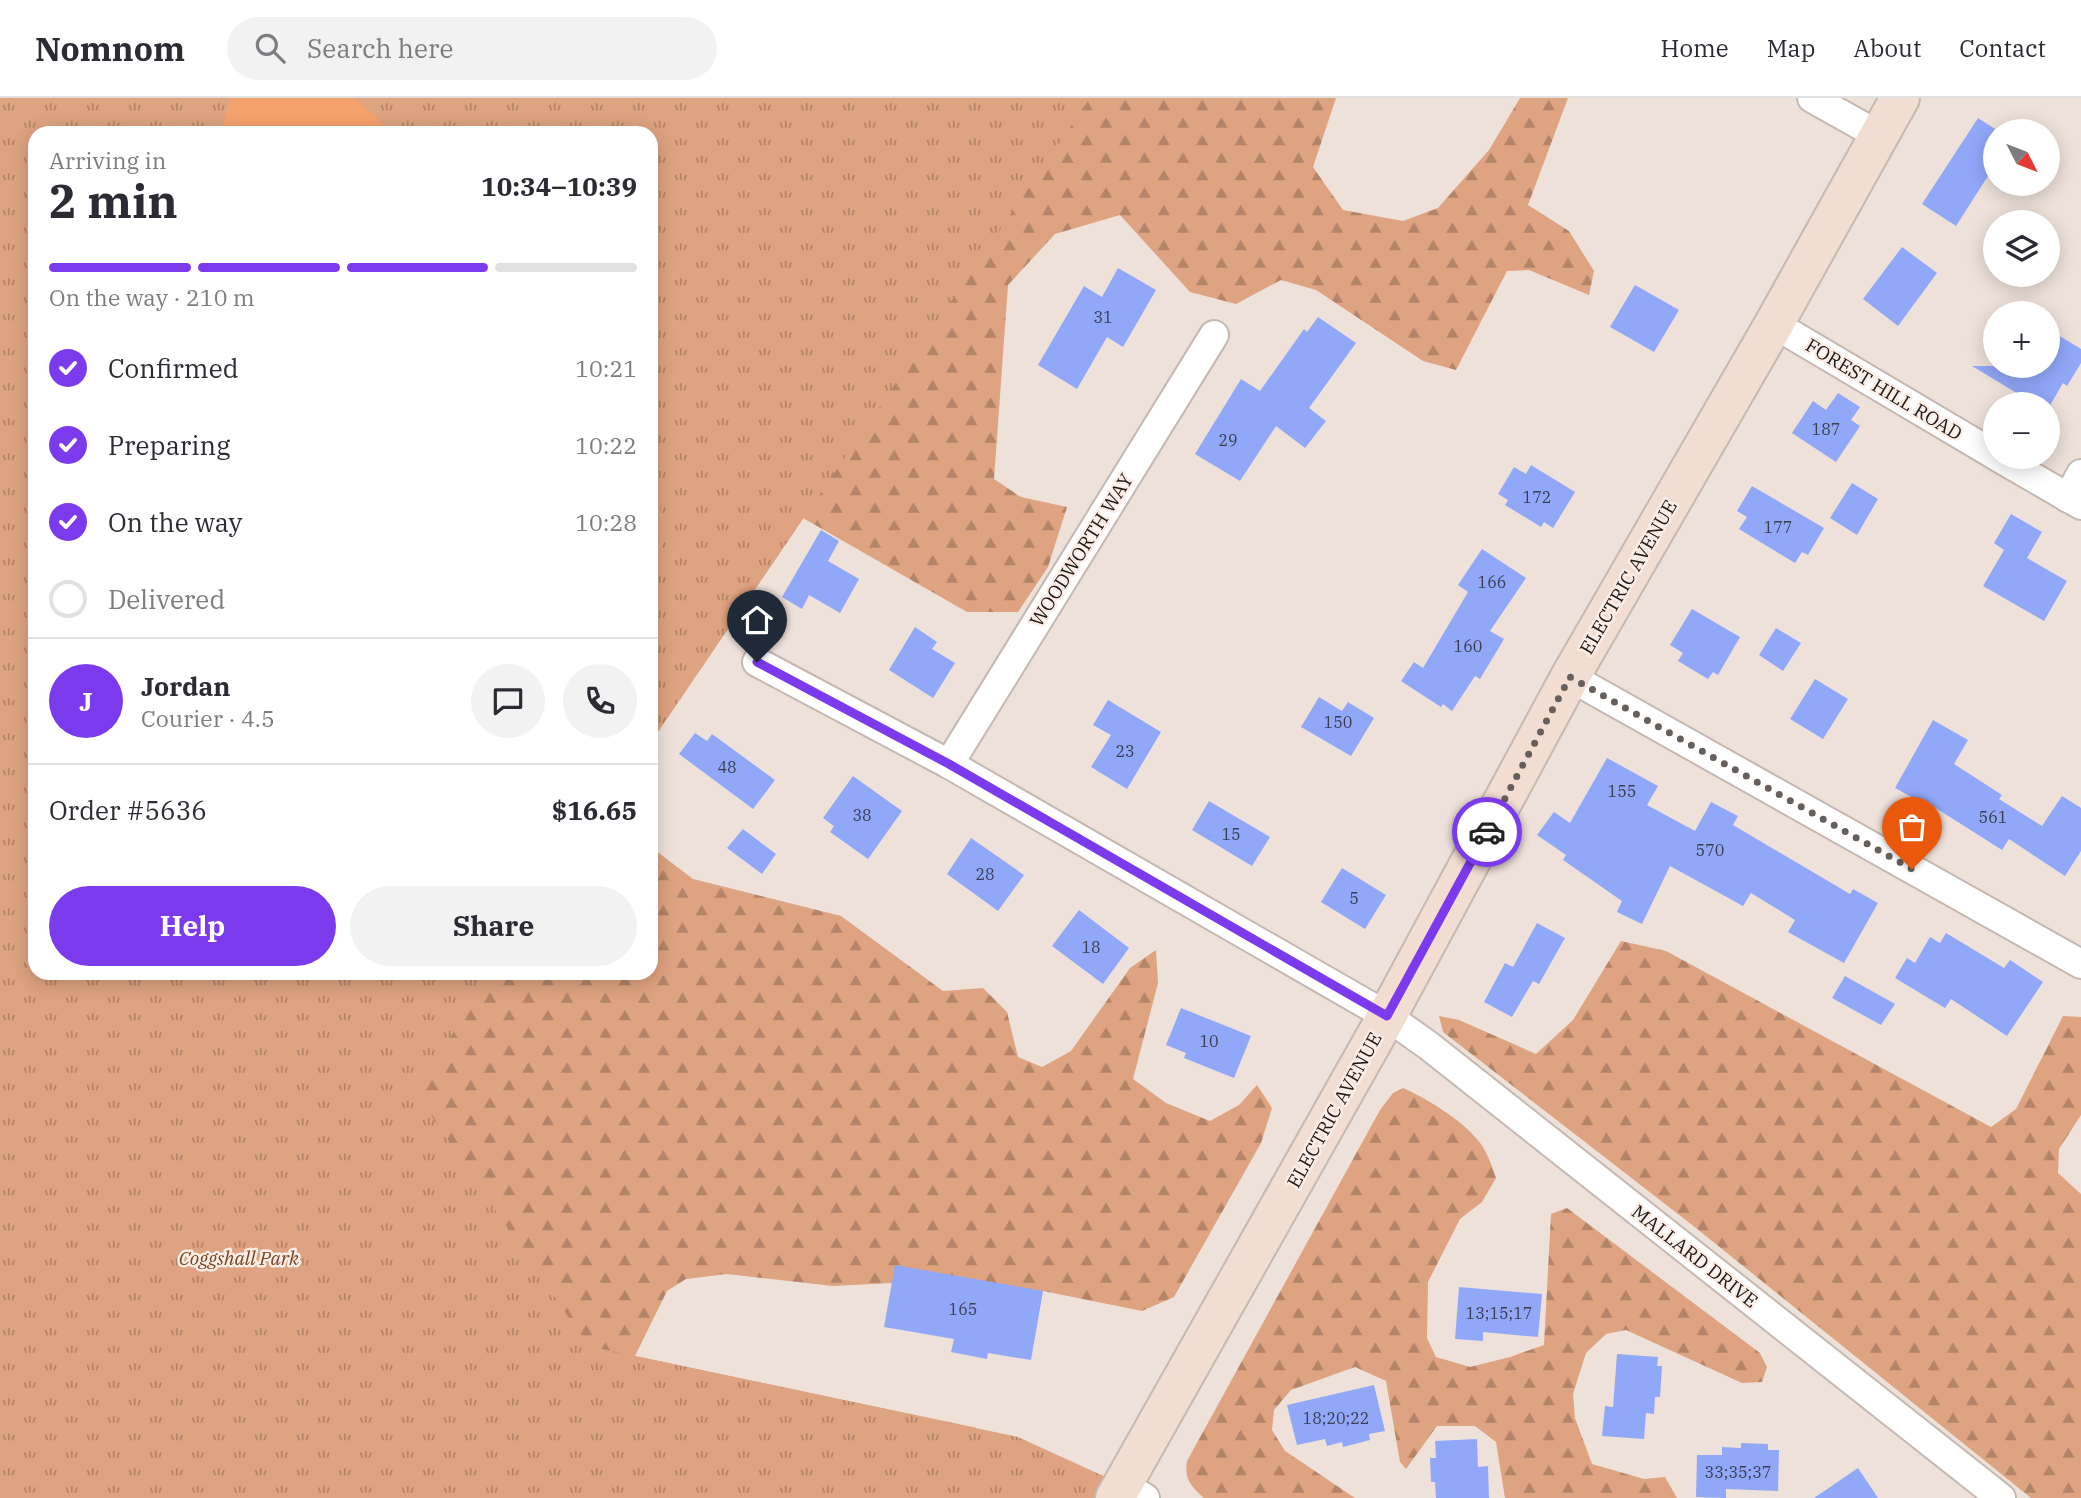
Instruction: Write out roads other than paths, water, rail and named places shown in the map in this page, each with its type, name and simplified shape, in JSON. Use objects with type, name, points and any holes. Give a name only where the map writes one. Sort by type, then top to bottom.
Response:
[{"type":"main road","name":"ELECTRIC AVENUE","points":[[1128,1494],[1570,677],[1774,324],[1900,98]]},
{"type":"street","points":[[1812,98],[1878,135]]},
{"type":"street","name":"FOREST HILL ROAD","points":[[1774,324],[1983,448]]},
{"type":"street","name":"WOODWORTH WAY","points":[[949,764],[1214,335]]},
{"type":"street","name":"FOREST HILL ROAD","points":[[2026,469],[2077,492]]},
{"type":"street","name":"MALLARD DRIVE","points":[[757,662],[949,764],[1387,1016],[1462,1072],[2001,1498]]},
{"type":"street","points":[[1570,677],[2081,964]]},
{"type":"park label","name":"Coggshall Park","points":[[239,1258]]}]
